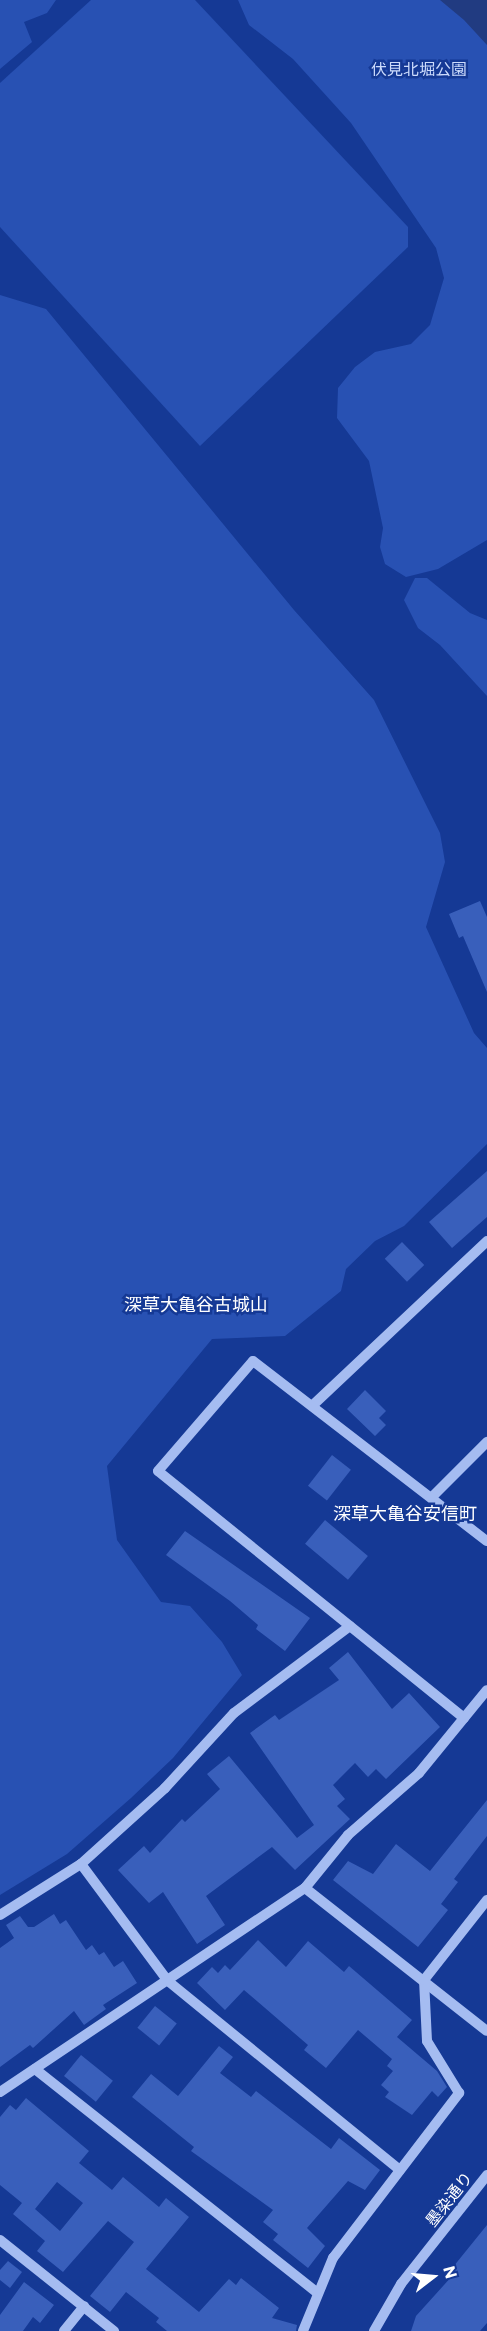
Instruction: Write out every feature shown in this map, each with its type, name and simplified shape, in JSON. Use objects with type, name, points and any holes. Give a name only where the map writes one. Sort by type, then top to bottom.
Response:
[{"type":"street","points":[[313,1405],[487,1241]]},
{"type":"street","points":[[464,1718],[158,1471],[253,1361],[487,1541]]},
{"type":"street","points":[[432,1497],[487,1442]]},
{"type":"street","points":[[0,1915],[81,1864],[165,1788],[234,1713],[350,1626]]},
{"type":"street","points":[[0,2092],[305,1888],[348,1835],[419,1773],[487,1690]]},
{"type":"street","points":[[81,1864],[168,1981],[400,2170]]},
{"type":"street","points":[[305,1888],[487,2031]]},
{"type":"street","points":[[303,2331],[333,2258],[459,2093],[427,2041],[424,1980],[487,1900]]},
{"type":"street","points":[[35,2069],[318,2294]]},
{"type":"street","name":"墨染通り","points":[[374,2331],[400,2284],[487,2175]]},
{"type":"street","points":[[0,2240],[114,2331]]},
{"type":"street","points":[[64,2331],[84,2306]]},
{"type":"green space","points":[[0,0],[56,0],[47,13],[24,22],[32,42],[0,69]]},
{"type":"green space","points":[[91,0],[195,0],[408,227],[408,247],[200,446],[0,227],[0,83]]},
{"type":"green space","name":"伏見北堀公園","points":[[238,0],[487,0],[487,540],[438,569],[406,577],[385,564],[380,547],[383,528],[369,461],[337,418],[338,388],[355,367],[375,352],[411,344],[430,325],[444,278],[436,248],[351,123],[293,59],[249,25]]},
{"type":"green space","points":[[0,295],[46,309],[294,610],[374,700],[440,833],[445,862],[426,927],[474,1033],[487,1048],[487,1144],[404,1226],[375,1241],[346,1269],[341,1291],[285,1336],[212,1339],[107,1466],[117,1540],[161,1602],[190,1606],[222,1642],[242,1675],[173,1758],[131,1798],[67,1854],[0,1895]]},
{"type":"green space","points":[[415,578],[427,578],[470,613],[487,620],[487,696],[440,645],[418,628],[404,600]]},
{"type":"shaded area","points":[[440,0],[487,0],[487,45],[464,20]]},
{"type":"building","points":[[480,901],[487,917],[487,992],[463,936],[459,938],[449,914]]},
{"type":"building","points":[[487,1171],[487,1217],[452,1248],[429,1222]]},
{"type":"building","points":[[402,1242],[424,1265],[407,1282],[385,1259]]},
{"type":"building","points":[[365,1390],[386,1411],[379,1418],[386,1425],[375,1436],[347,1409]]},
{"type":"building","points":[[332,1455],[351,1470],[327,1501],[308,1486]]},
{"type":"building","points":[[325,1520],[368,1556],[348,1580],[305,1544]]},
{"type":"building","points":[[185,1531],[310,1618],[285,1651],[256,1629],[258,1625],[230,1601],[166,1555]]},
{"type":"building","points":[[348,1652],[392,1709],[409,1693],[440,1727],[386,1779],[376,1769],[368,1777],[355,1763],[333,1785],[345,1799],[337,1806],[350,1819],[295,1870],[272,1847],[206,1896],[225,1925],[197,1944],[163,1892],[149,1903],[118,1870],[144,1846],[150,1853],[182,1819],[185,1822],[220,1789],[207,1774],[229,1756],[297,1838],[314,1825],[250,1733],[275,1715],[279,1720],[339,1680],[329,1668]]},
{"type":"building","points":[[487,1800],[487,1836],[454,1879],[458,1882],[441,1904],[448,1910],[418,1947],[333,1880],[348,1861],[373,1874],[396,1844],[430,1871]]},
{"type":"building","points":[[54,1914],[60,1924],[66,1920],[86,1950],[92,1945],[99,1955],[104,1952],[114,1967],[123,1961],[137,1983],[103,2005],[106,2009],[84,2025],[74,2011],[33,2048],[30,2045],[0,2067],[0,1948],[14,1938],[6,1925],[20,1916],[28,1927],[34,1927]]},
{"type":"building","points":[[258,1940],[286,1967],[308,1941],[344,1972],[349,1966],[412,2020],[397,2037],[437,2071],[447,2087],[438,2097],[432,2091],[412,2115],[385,2097],[389,2092],[381,2085],[393,2071],[387,2066],[392,2059],[358,2030],[326,2068],[304,2050],[308,2045],[244,1990],[225,2010],[197,1983],[212,1967],[218,1973],[225,1965],[230,1970]]},
{"type":"building","points":[[155,2006],[177,2024],[159,2045],[137,2028]]},
{"type":"building","points":[[219,2046],[233,2057],[220,2073],[251,2097],[256,2091],[331,2149],[339,2138],[380,2170],[365,2190],[348,2181],[307,2228],[325,2246],[308,2268],[273,2240],[278,2234],[263,2222],[273,2210],[191,2151],[194,2147],[132,2097],[151,2074],[178,2096]]},
{"type":"building","points":[[81,2055],[113,2081],[96,2102],[64,2076]]},
{"type":"building","points":[[26,2098],[89,2151],[79,2163],[112,2190],[123,2177],[159,2207],[166,2198],[189,2217],[146,2269],[199,2312],[229,2279],[236,2285],[241,2278],[279,2308],[272,2318],[297,2325],[296,2331],[167,2331],[156,2322],[159,2318],[126,2292],[110,2312],[90,2296],[134,2242],[108,2221],[63,2272],[37,2251],[45,2241],[13,2214],[22,2203],[0,2185],[0,2117],[10,2105],[16,2110]],"holes":[[[57,2182],[83,2203],[60,2231],[35,2209]]]},
{"type":"building","points":[[487,2225],[487,2323],[480,2331],[411,2331],[416,2316],[453,2275],[449,2272]]},
{"type":"building","points":[[8,2261],[22,2272],[10,2288],[0,2280],[0,2270]]},
{"type":"building","points":[[24,2282],[54,2305],[40,2323],[33,2317],[23,2331],[0,2331],[0,2315]]},
{"type":"district","name":"深草大亀谷古城山","points":[[196,1304]]},
{"type":"district","name":"深草大亀谷安信町","points":[[405,1513]]}]
